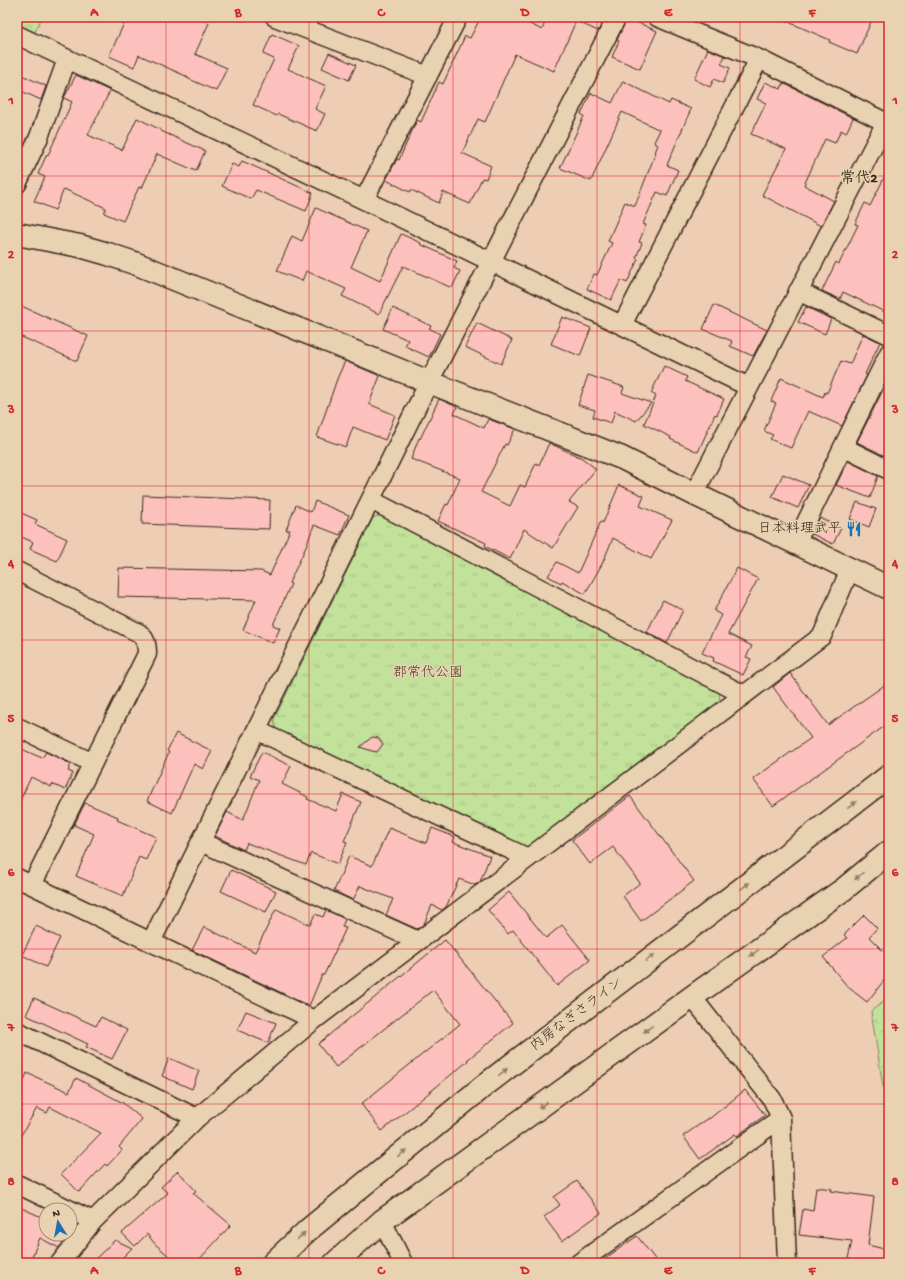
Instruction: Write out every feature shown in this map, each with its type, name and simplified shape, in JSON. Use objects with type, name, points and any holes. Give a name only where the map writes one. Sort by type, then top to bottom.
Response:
[{"type":"main road","points":[[17,234],[80,246],[129,262],[622,458],[889,588]]},
{"type":"main road","name":"内房なぎさライン","points":[[273,1263],[308,1230],[485,1085],[889,776]]},
{"type":"main road","points":[[335,1263],[382,1221],[844,889],[889,852]]},
{"type":"street","points":[[275,17],[428,76]]},
{"type":"street","points":[[364,200],[458,17]]},
{"type":"street","points":[[151,942],[429,382],[617,17]]},
{"type":"street","points":[[657,17],[759,59],[887,123],[798,291],[694,494]]},
{"type":"street","points":[[17,35],[364,200],[749,387]]},
{"type":"street","points":[[17,184],[39,137],[67,59]]},
{"type":"street","points":[[622,325],[759,59]]},
{"type":"street","points":[[798,291],[889,335]]},
{"type":"street","points":[[796,543],[889,353]]},
{"type":"street","points":[[843,447],[889,470]]},
{"type":"street","points":[[371,500],[744,695]]},
{"type":"street","points":[[60,1263],[93,1221],[197,1118],[314,1020],[822,636],[850,569]]},
{"type":"street","points":[[17,571],[139,633],[144,638],[147,645],[146,654],[93,763],[25,881],[314,1020]]},
{"type":"street","points":[[17,726],[93,763]]},
{"type":"street","points":[[256,730],[528,858]]},
{"type":"street","points":[[201,842],[418,941]]},
{"type":"street","points":[[692,997],[772,1099],[781,1118],[787,1263]]},
{"type":"street","points":[[17,1031],[197,1118]]},
{"type":"street","points":[[579,1263],[781,1118]]},
{"type":"street","points":[[17,1184],[93,1221]]},
{"type":"street","points":[[382,1221],[403,1263]]},
{"type":"green space","points":[[17,17],[42,17],[35,32],[17,24]]},
{"type":"green space","name":"郡常代公園","points":[[380,515],[719,692],[720,701],[533,845],[524,847],[276,732],[274,719],[373,518]]},
{"type":"green space","points":[[889,998],[889,1124],[871,1011]]},
{"type":"building","points":[[127,17],[196,17],[209,23],[195,54],[227,68],[216,91],[139,55],[134,67],[109,56]]},
{"type":"building","points":[[481,17],[516,17],[542,30],[547,17],[605,17],[598,31],[576,21],[554,71],[515,54],[485,122],[478,119],[462,153],[491,166],[486,179],[482,178],[470,204],[443,192],[439,203],[411,190],[410,192],[386,180],[397,159],[399,160],[417,120],[421,122],[439,82],[443,84],[465,36],[470,38]]},
{"type":"building","points":[[777,17],[873,17],[857,54],[829,42],[830,40]]},
{"type":"building","points":[[627,18],[657,31],[640,69],[612,57],[619,41],[617,40]]},
{"type":"building","points":[[272,34],[299,46],[288,69],[326,86],[315,109],[325,114],[317,131],[253,105],[274,59],[263,54]]},
{"type":"building","points":[[708,49],[725,56],[721,64],[730,68],[723,83],[714,79],[710,87],[694,79]]},
{"type":"building","points":[[329,53],[356,65],[349,80],[322,68]]},
{"type":"building","points":[[17,73],[46,86],[41,100],[17,89]]},
{"type":"building","points":[[76,75],[110,91],[88,135],[122,150],[137,118],[161,131],[205,151],[196,171],[157,154],[142,188],[139,187],[123,221],[104,213],[106,208],[64,189],[55,210],[34,201],[45,177],[38,174],[72,102],[64,98]]},
{"type":"building","points":[[623,81],[669,104],[671,100],[691,109],[667,165],[678,170],[667,196],[657,192],[643,224],[646,225],[639,242],[642,243],[636,258],[638,259],[627,283],[621,280],[611,300],[587,289],[594,274],[597,275],[612,243],[608,241],[625,202],[635,206],[656,152],[658,145],[654,142],[660,130],[622,112],[591,181],[560,168],[584,116],[581,114],[591,93],[612,103]]},
{"type":"building","points":[[765,82],[781,89],[783,83],[853,118],[846,133],[841,130],[835,143],[825,139],[804,185],[834,201],[821,226],[762,195],[786,149],[751,134],[766,103],[757,99]]},
{"type":"building","points":[[242,161],[313,193],[306,211],[256,190],[251,199],[222,186],[232,164],[239,167]]},
{"type":"building","points":[[889,168],[889,314],[843,292],[840,299],[822,291],[836,262],[839,264],[858,225],[855,224],[865,203],[870,206]]},
{"type":"building","points":[[316,208],[367,231],[351,267],[380,281],[401,234],[457,261],[454,268],[460,271],[452,288],[403,266],[379,314],[342,296],[346,289],[306,271],[302,281],[277,271],[292,236],[302,241]]},
{"type":"building","points":[[17,304],[88,336],[77,361],[17,335]]},
{"type":"building","points":[[714,305],[767,330],[753,356],[730,346],[732,341],[703,329]]},
{"type":"building","points":[[806,307],[831,319],[825,334],[798,322]]},
{"type":"building","points":[[393,308],[431,326],[429,328],[440,334],[429,357],[405,346],[408,340],[383,329]]},
{"type":"building","points":[[562,317],[591,328],[580,356],[551,344]]},
{"type":"building","points":[[477,323],[512,340],[501,364],[465,347]]},
{"type":"building","points":[[863,334],[880,342],[865,374],[867,375],[842,426],[808,411],[791,448],[770,439],[773,435],[764,431],[776,403],[771,401],[781,378],[823,397],[825,392],[827,393],[841,361],[850,364]]},
{"type":"building","points":[[345,361],[380,376],[369,404],[395,415],[385,440],[353,427],[346,447],[317,437],[337,379]]},
{"type":"building","points":[[664,366],[687,377],[685,381],[724,399],[717,415],[715,414],[698,452],[670,439],[671,437],[644,424],[656,396],[651,393]]},
{"type":"building","points":[[588,375],[624,387],[622,393],[651,403],[636,421],[615,411],[611,423],[593,417],[595,410],[578,405]]},
{"type":"building","points":[[886,384],[889,385],[889,458],[857,442]]},
{"type":"building","points":[[439,399],[457,407],[454,414],[484,428],[488,419],[515,429],[507,445],[505,444],[481,492],[510,506],[520,485],[525,487],[536,463],[539,465],[549,443],[582,458],[596,469],[569,502],[578,507],[553,548],[524,529],[510,559],[485,546],[486,543],[438,521],[446,504],[448,505],[460,478],[411,459],[419,438],[420,439]]},
{"type":"building","points":[[848,461],[878,476],[870,498],[836,485]]},
{"type":"building","points":[[783,474],[809,485],[798,508],[772,497]]},
{"type":"building","points":[[619,485],[644,496],[640,506],[672,520],[651,559],[613,538],[602,564],[585,594],[562,581],[561,583],[548,576],[557,562],[578,573],[601,521],[603,523]]},
{"type":"building","points":[[143,495],[270,500],[269,529],[142,524]]},
{"type":"building","points":[[315,501],[349,515],[340,535],[314,525],[273,625],[280,628],[273,643],[243,630],[256,600],[118,597],[119,568],[261,571],[270,575],[290,530],[286,530],[296,505],[311,512]]},
{"type":"building","points":[[857,502],[876,509],[869,527],[850,519]]},
{"type":"building","points":[[17,511],[37,520],[35,524],[67,539],[57,561],[30,549],[33,542],[17,535]]},
{"type":"building","points":[[820,518],[841,528],[833,544],[812,534]]},
{"type":"building","points":[[737,568],[758,579],[728,634],[752,646],[746,657],[751,659],[743,675],[713,661],[714,658],[702,653],[721,615],[714,611]]},
{"type":"building","points":[[663,600],[683,610],[667,643],[647,632]]},
{"type":"building","points":[[790,673],[828,725],[889,682],[889,723],[773,806],[753,779],[811,738],[773,687]]},
{"type":"building","points":[[176,733],[212,751],[203,769],[194,764],[172,813],[147,801],[169,752],[167,751]]},
{"type":"building","points":[[372,737],[378,738],[383,744],[377,752],[360,747]]},
{"type":"building","points":[[17,747],[42,758],[46,752],[71,764],[68,771],[73,773],[65,790],[52,784],[51,787],[31,777],[17,807]]},
{"type":"building","points":[[262,752],[291,766],[282,784],[308,797],[307,799],[336,811],[343,794],[361,802],[344,841],[347,842],[338,864],[311,853],[306,865],[247,843],[244,850],[215,836],[227,812],[243,820],[259,780],[250,776]]},
{"type":"building","points":[[630,796],[694,881],[641,921],[623,896],[640,883],[613,847],[590,864],[572,840]]},
{"type":"building","points":[[85,803],[118,817],[117,820],[156,837],[146,860],[139,857],[123,896],[76,876],[94,834],[74,825]]},
{"type":"building","points":[[389,828],[426,843],[432,828],[455,837],[453,842],[490,856],[480,882],[475,885],[459,879],[446,907],[442,910],[432,905],[424,924],[417,929],[386,915],[393,899],[360,886],[353,900],[334,891],[349,856],[372,866]]},
{"type":"building","points":[[231,870],[276,891],[266,912],[221,891]]},
{"type":"building","points":[[509,892],[546,938],[562,925],[590,960],[557,986],[513,930],[508,934],[488,910]]},
{"type":"building","points":[[276,909],[310,925],[315,914],[323,917],[326,910],[345,919],[342,927],[346,928],[324,975],[322,975],[309,1006],[192,950],[204,927],[255,952]]},
{"type":"building","points":[[864,915],[877,928],[869,937],[889,957],[889,974],[867,1002],[848,987],[823,957],[847,938],[844,935]]},
{"type":"building","points":[[36,926],[60,938],[46,967],[22,955]]},
{"type":"building","points":[[445,940],[513,1023],[382,1131],[361,1104],[460,1024],[433,990],[336,1067],[318,1044]]},
{"type":"building","points":[[34,998],[96,1026],[101,1017],[127,1030],[112,1059],[86,1047],[88,1044],[26,1015]]},
{"type":"building","points":[[246,1011],[276,1023],[268,1043],[237,1030]]},
{"type":"building","points":[[169,1058],[199,1071],[192,1089],[162,1076]]},
{"type":"building","points":[[27,1073],[69,1092],[76,1078],[123,1103],[142,1119],[119,1147],[122,1150],[107,1166],[105,1164],[79,1192],[61,1174],[101,1133],[50,1107],[47,1113],[37,1108],[17,1142],[17,1096]]},
{"type":"building","points":[[745,1090],[765,1115],[737,1136],[735,1134],[700,1159],[683,1136],[709,1119]]},
{"type":"building","points":[[178,1171],[196,1191],[193,1193],[231,1225],[196,1263],[177,1263],[155,1244],[147,1234],[135,1246],[122,1233],[168,1193],[161,1187]]},
{"type":"building","points":[[577,1181],[601,1213],[562,1241],[544,1217],[560,1205],[554,1197]]},
{"type":"building","points":[[816,1187],[832,1189],[831,1191],[874,1197],[868,1245],[884,1249],[881,1263],[847,1263],[852,1241],[799,1235],[803,1209],[813,1211]]},
{"type":"building","points":[[17,1206],[38,1215],[38,1242],[29,1263],[17,1263]]},
{"type":"building","points":[[637,1236],[658,1263],[599,1263]]},
{"type":"building","points":[[115,1240],[132,1248],[117,1263],[91,1263]]},
{"type":"building","points":[[48,1242],[63,1242],[59,1248]]},
{"type":"place","name":"日本料理武平","points":[[854,529]]},
{"type":"district","name":"常代2","points":[[859,179]]}]
